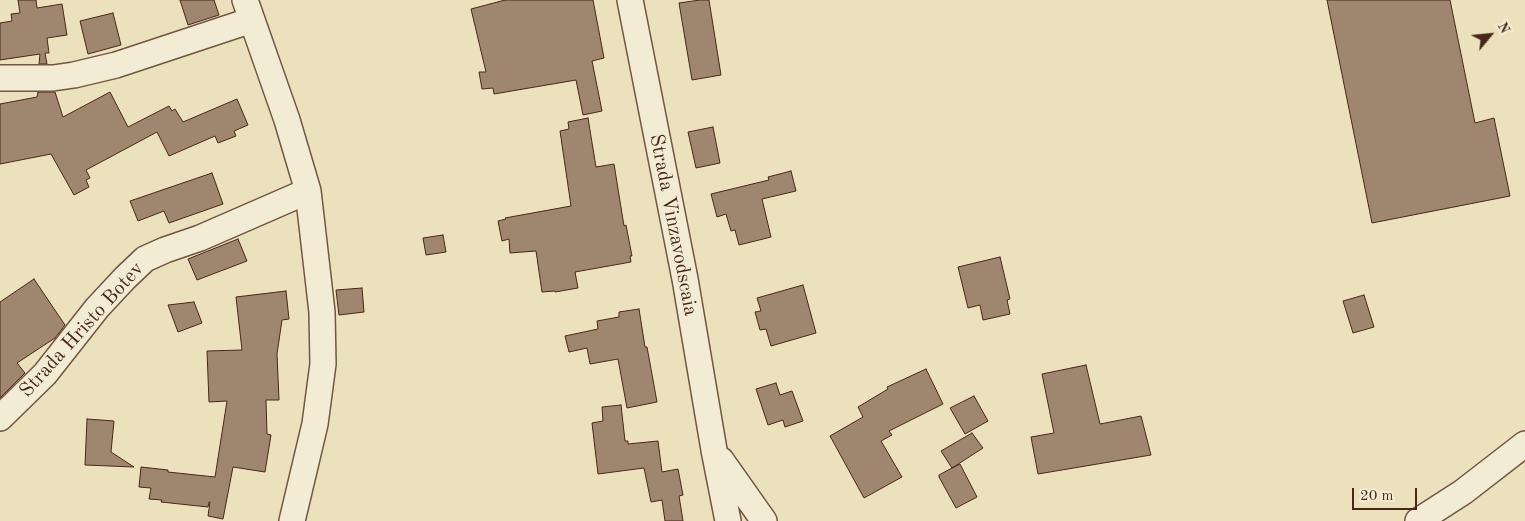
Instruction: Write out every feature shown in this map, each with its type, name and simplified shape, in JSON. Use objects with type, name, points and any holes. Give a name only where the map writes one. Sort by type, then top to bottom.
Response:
[{"type":"street","name":"Strada Vinzavodscaia","points":[[630,0],[685,279],[728,521]]},
{"type":"street","points":[[0,78],[53,78],[116,65],[249,10],[287,120],[308,191],[322,312],[323,364],[315,424],[292,521]]},
{"type":"street","name":"Strada Hristo Botev","points":[[0,418],[45,374],[98,308],[125,278],[146,259],[165,250],[200,238],[308,191]]},
{"type":"street","points":[[1418,521],[1493,471],[1525,444]]},
{"type":"street","name":"Strada Vinzavodscaia","points":[[714,450],[764,521]]},
{"type":"building","points":[[18,0],[36,0],[37,8],[62,4],[67,35],[47,38],[49,53],[45,53],[47,64],[39,64],[40,54],[0,60],[0,23],[12,21],[11,14],[20,13]]},
{"type":"building","points":[[180,0],[214,0],[219,15],[188,25]]},
{"type":"building","points":[[505,0],[593,0],[604,58],[592,61],[602,111],[583,115],[576,80],[494,94],[493,88],[482,89],[479,72],[486,72],[471,9]]},
{"type":"building","points":[[709,0],[721,75],[692,80],[679,3]]},
{"type":"building","points":[[1327,0],[1450,0],[1475,123],[1494,118],[1510,196],[1372,223]]},
{"type":"building","points":[[113,13],[121,45],[88,54],[80,21]]},
{"type":"building","points":[[38,92],[55,92],[63,117],[110,92],[128,127],[169,106],[172,111],[175,109],[183,122],[237,99],[248,125],[234,131],[236,136],[218,143],[215,136],[169,156],[157,132],[86,170],[90,178],[86,180],[89,187],[74,195],[51,154],[0,164],[0,104],[37,97]]},
{"type":"building","points":[[588,118],[596,167],[614,164],[624,226],[626,225],[632,256],[630,256],[631,262],[575,272],[578,288],[542,292],[536,251],[510,253],[509,239],[502,241],[498,221],[505,218],[571,206],[560,131],[569,129],[568,122]]},
{"type":"building","points":[[713,127],[720,163],[696,168],[688,132]]},
{"type":"building","points":[[791,171],[796,191],[762,199],[771,237],[739,245],[735,230],[731,231],[726,214],[717,217],[711,194],[769,180],[768,177]]},
{"type":"building","points":[[212,173],[223,204],[169,223],[164,211],[138,221],[130,201]]},
{"type":"building","points":[[443,235],[446,252],[426,255],[423,238]]},
{"type":"building","points":[[238,239],[247,261],[197,280],[188,259]]},
{"type":"building","points":[[1000,257],[1010,299],[1007,300],[1010,314],[983,320],[980,305],[968,308],[958,267]]},
{"type":"building","points":[[34,279],[65,325],[55,338],[17,363],[25,373],[0,398],[0,302]]},
{"type":"building","points":[[803,285],[816,333],[771,346],[766,329],[760,330],[755,312],[761,311],[757,298]]},
{"type":"building","points":[[362,288],[364,312],[339,315],[336,290]]},
{"type":"building","points":[[286,291],[289,319],[282,320],[277,354],[279,400],[266,400],[267,434],[271,435],[265,472],[233,467],[223,519],[208,516],[210,502],[208,507],[149,499],[151,488],[139,487],[141,467],[215,477],[227,401],[209,402],[207,351],[242,350],[236,297]]},
{"type":"building","points":[[1364,295],[1374,327],[1353,333],[1343,301]]},
{"type":"building","points":[[194,302],[202,323],[178,332],[168,305]]},
{"type":"building","points":[[639,309],[657,402],[627,408],[618,359],[590,364],[587,348],[569,352],[565,336],[598,329],[597,321],[619,317],[619,312]]},
{"type":"building","points":[[1086,365],[1100,424],[1141,416],[1151,455],[1038,474],[1031,437],[1054,433],[1042,374]]},
{"type":"building","points":[[926,369],[943,404],[889,431],[892,435],[881,441],[902,477],[864,498],[830,436],[863,417],[858,407],[888,389],[887,387]]},
{"type":"building","points":[[776,383],[780,395],[792,391],[803,421],[785,427],[783,420],[768,425],[756,389]]},
{"type":"building","points":[[974,396],[988,421],[965,434],[950,408]]},
{"type":"building","points":[[621,405],[625,441],[628,441],[628,444],[658,441],[662,472],[678,469],[683,495],[679,496],[683,521],[665,521],[662,500],[651,502],[644,468],[598,474],[592,423],[603,421],[602,407]]},
{"type":"building","points":[[87,419],[114,421],[111,452],[134,467],[85,465]]},
{"type":"building","points":[[972,433],[983,448],[952,468],[941,451]]},
{"type":"building","points":[[960,464],[977,497],[956,508],[939,475]]}]
